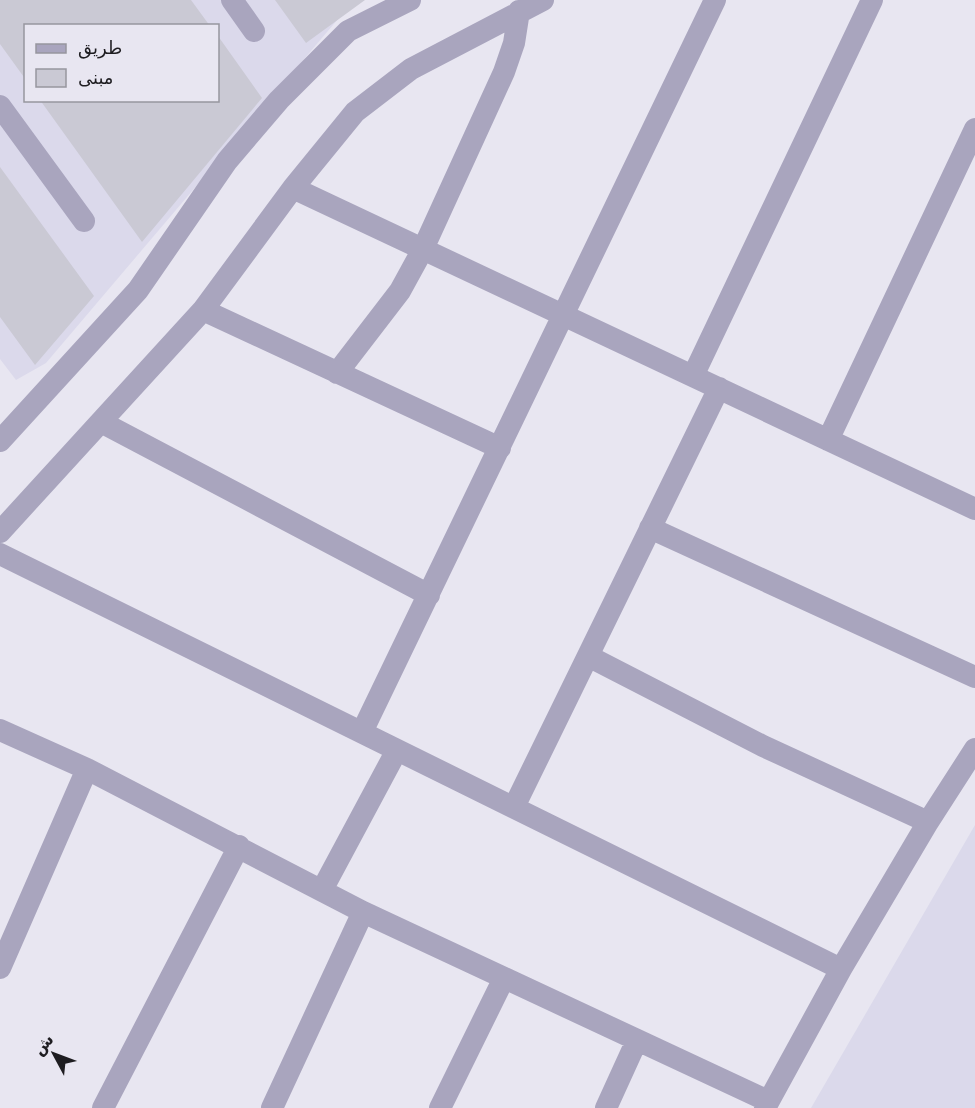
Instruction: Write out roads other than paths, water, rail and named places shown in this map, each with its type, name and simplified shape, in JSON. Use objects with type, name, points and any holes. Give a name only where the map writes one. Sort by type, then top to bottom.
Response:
[{"type":"street","points":[[232,0],[254,31]]},
{"type":"street","points":[[0,441],[138,290],[227,161],[279,99],[348,31],[410,0]]},
{"type":"street","points":[[0,532],[203,310],[293,188],[355,112],[411,69],[543,0]]},
{"type":"street","points":[[362,732],[715,0]]},
{"type":"street","points":[[693,376],[872,0]]},
{"type":"street","points":[[337,373],[400,291],[423,249],[504,72],[514,43],[519,11]]},
{"type":"street","points":[[0,106],[84,221]]},
{"type":"street","points":[[828,440],[975,129]]},
{"type":"street","points":[[293,188],[828,440],[973,501]]},
{"type":"street","points":[[203,310],[500,448]]},
{"type":"street","points":[[514,807],[719,388]]},
{"type":"street","points":[[101,422],[429,595]]},
{"type":"street","points":[[650,528],[975,678]]},
{"type":"street","points":[[0,554],[841,969]]},
{"type":"street","points":[[588,656],[763,746],[928,822]]},
{"type":"street","points":[[0,730],[87,769],[363,912],[637,1040],[766,1104],[841,969],[928,822],[975,749]]},
{"type":"street","points":[[322,890],[397,750]]},
{"type":"street","points":[[0,968],[87,769]]},
{"type":"street","points":[[103,1108],[239,846]]},
{"type":"street","points":[[272,1108],[363,912]]},
{"type":"street","points":[[440,1108],[504,978]]},
{"type":"street","points":[[606,1108],[637,1040]]}]
